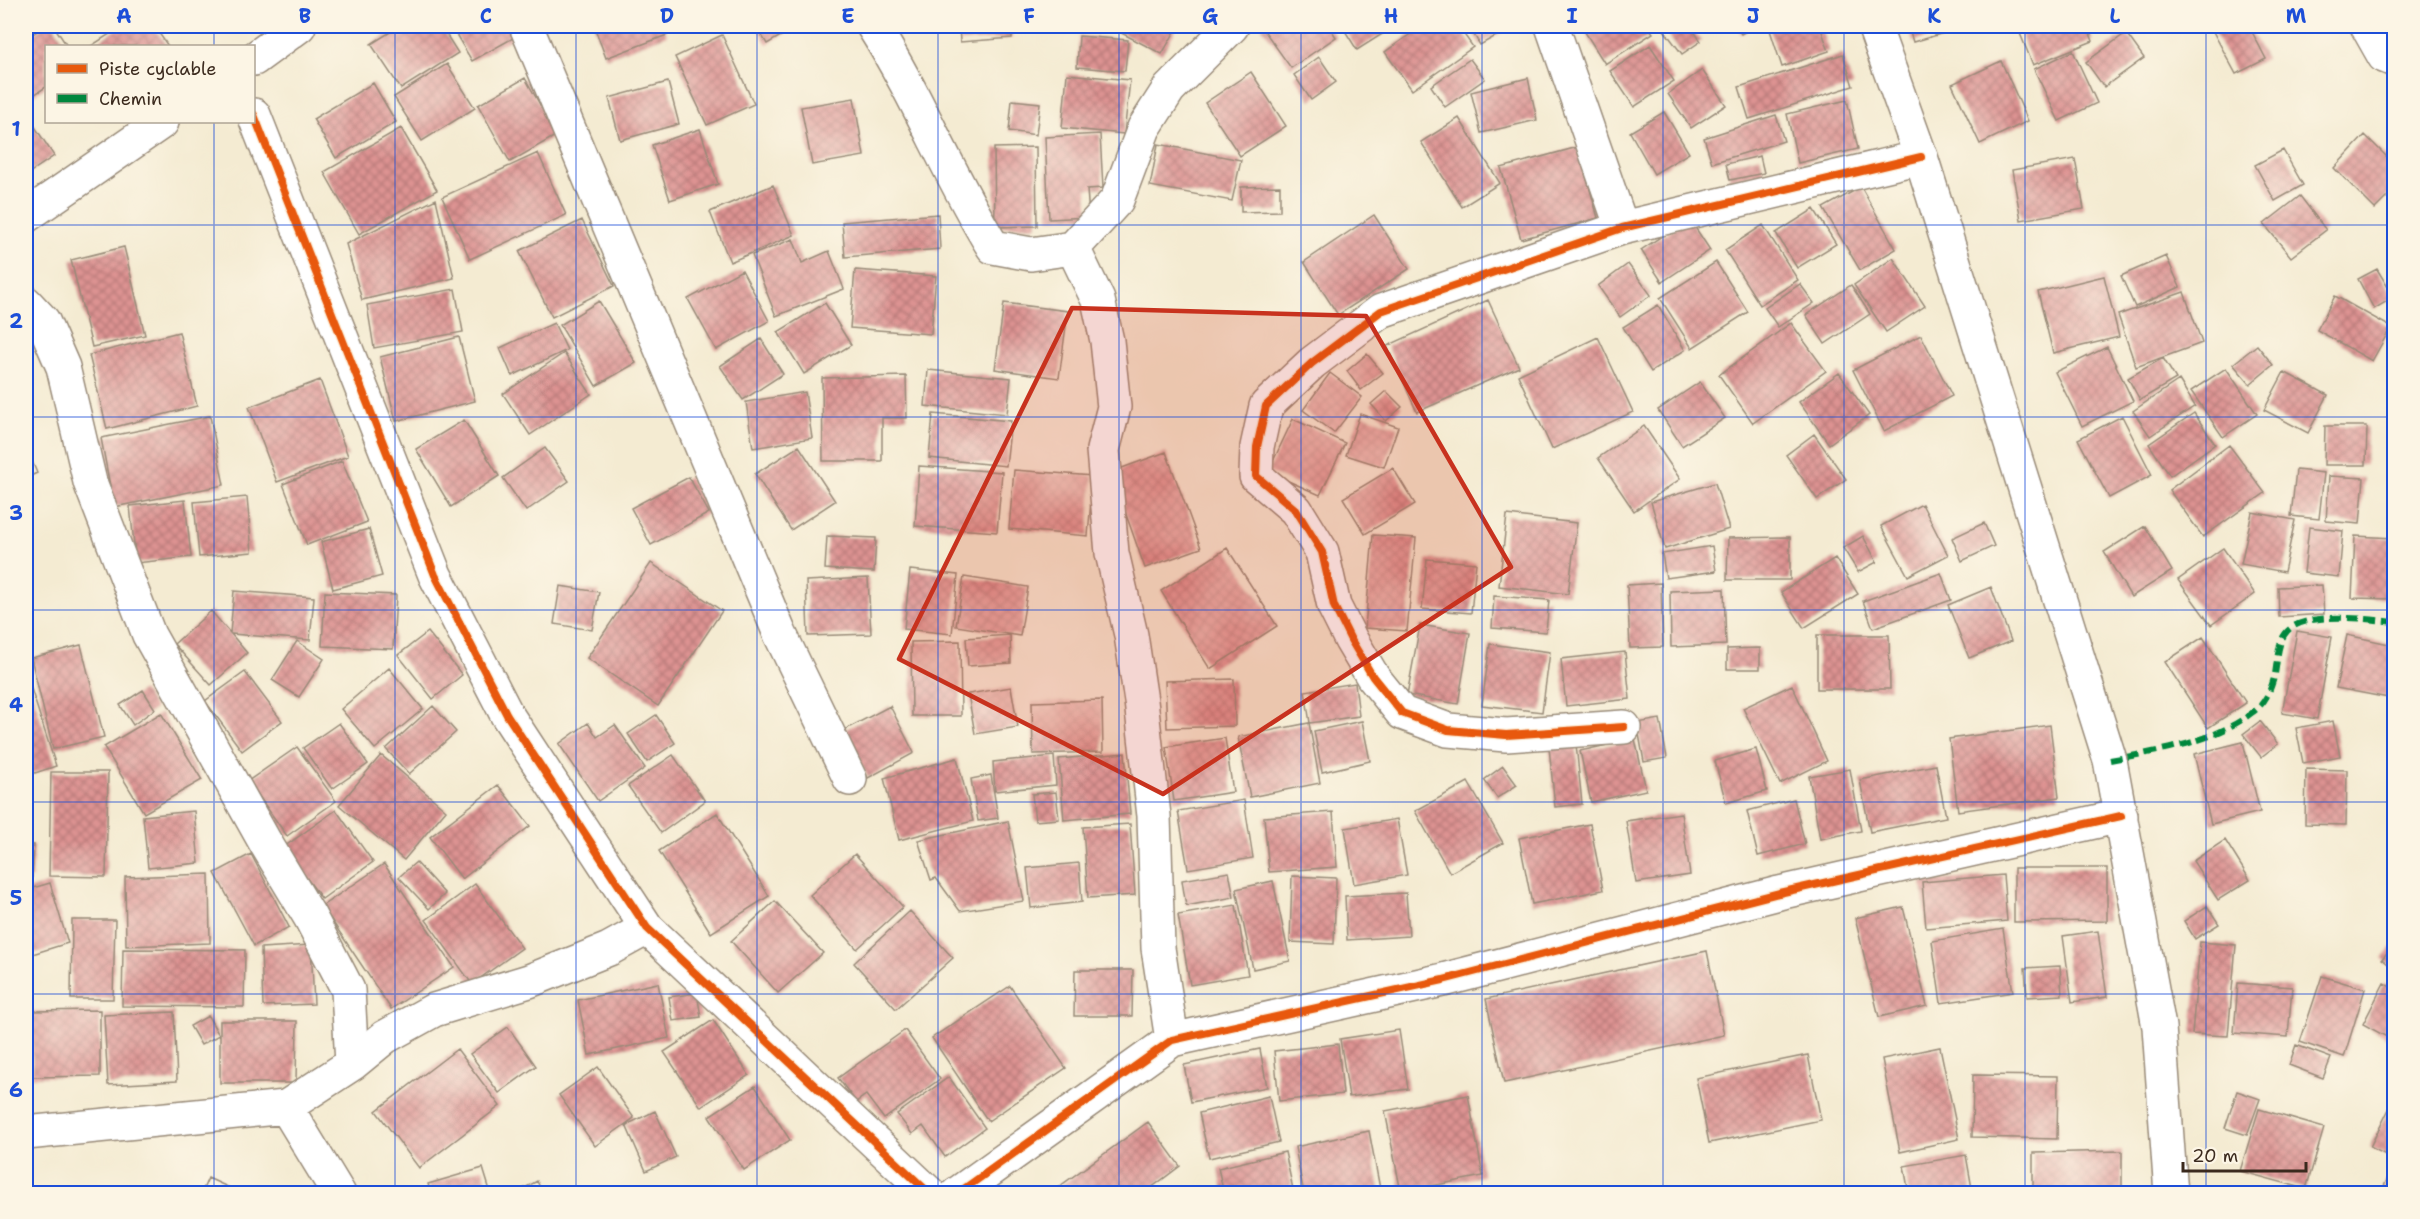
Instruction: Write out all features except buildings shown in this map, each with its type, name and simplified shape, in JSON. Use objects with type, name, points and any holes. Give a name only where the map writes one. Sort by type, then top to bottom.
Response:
[{"type":"street","points":[[255,58],[299,26]]},
{"type":"street","points":[[526,26],[780,634],[850,779]]},
{"type":"street","points":[[873,26],[891,55],[964,200],[993,247],[1031,254],[1073,248],[1117,200],[1144,128],[1169,89],[1232,26]]},
{"type":"street","points":[[1552,26],[1622,228]]},
{"type":"street","points":[[1874,26],[1921,157],[2110,760],[2159,1027],[2171,1194]]},
{"type":"street","points":[[2367,26],[2384,56],[2394,60]]},
{"type":"street","points":[[255,119],[435,575],[507,715],[647,928],[953,1193],[1172,1040],[1443,980],[1779,893],[2121,816]]},
{"type":"street","points":[[26,216],[161,123]]},
{"type":"street","points":[[1624,727],[1506,735],[1448,730],[1402,713],[1373,677],[1334,606],[1322,552],[1296,510],[1256,476],[1257,447],[1266,406],[1312,363],[1381,311],[1471,282],[1622,228],[1921,157]]},
{"type":"street","points":[[1073,248],[1098,300],[1107,341],[1114,407],[1103,450],[1112,553],[1131,635],[1141,700],[1154,816],[1158,948],[1172,1040]]},
{"type":"street","points":[[26,303],[43,321],[63,367],[90,482],[149,635],[265,842],[310,916],[348,990],[352,1064]]},
{"type":"street","points":[[26,1133],[286,1107],[352,1064],[385,1038],[434,1010],[529,981],[609,949],[647,928]]},
{"type":"street","points":[[286,1107],[339,1194]]},
{"type":"highlighted area","points":[[1072,308],[1366,316],[1511,567],[1163,794],[899,659]]},
{"type":"marked path","points":[[2110,760],[2166,749],[2203,738],[2237,723],[2253,712],[2261,704],[2272,685],[2281,642],[2293,626],[2320,619],[2336,618],[2394,622]]},
{"type":"cycle path","points":[[255,118],[435,575],[507,715],[647,928],[930,1194]]},
{"type":"cycle path","points":[[1624,727],[1506,735],[1448,730],[1402,713],[1373,677],[1334,606],[1322,552],[1296,510],[1256,476],[1257,447],[1266,406],[1312,363],[1381,311],[1622,228],[1921,157]]},
{"type":"cycle path","points":[[957,1194],[1172,1040],[1443,980],[1779,893],[2121,816]]}]
